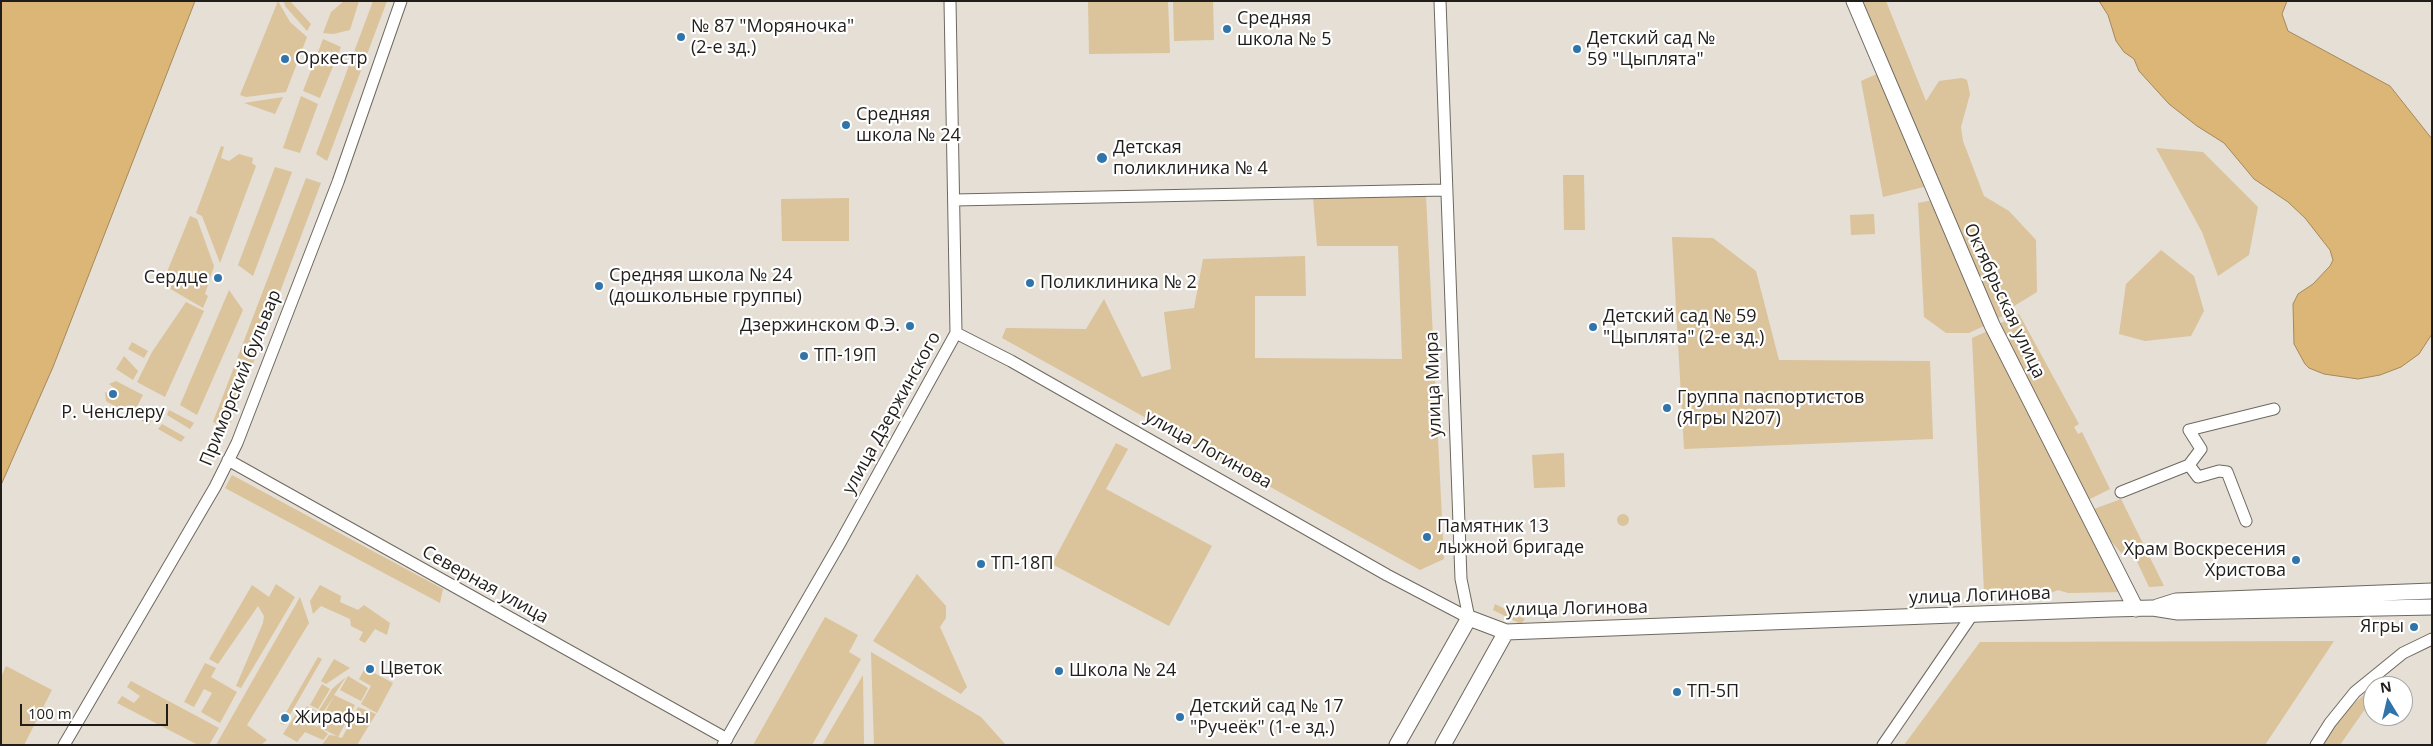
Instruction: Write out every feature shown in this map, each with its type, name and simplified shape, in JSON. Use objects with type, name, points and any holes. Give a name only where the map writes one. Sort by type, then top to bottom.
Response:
[{"type":"main road","name":"Октябрьская улица","points":[[1854,1],[1992,325],[2136,608]]},
{"type":"main road","name":"улица Логинова","points":[[2153,608],[2176,601],[2432,590]]},
{"type":"main road","name":"улица Логинова","points":[[1469,618],[1506,632],[2136,608],[2153,608],[2178,612],[2432,607]]},
{"type":"main road","points":[[1397,745],[1469,618]]},
{"type":"main road","points":[[1443,745],[1506,632]]},
{"type":"street","name":"Приморский бульвар","points":[[64,745],[214,487],[237,443],[338,182],[401,1]]},
{"type":"street","name":"улица Дзержинского","points":[[725,742],[840,543],[956,333],[950,1]]},
{"type":"street","name":"улица Мира","points":[[1440,1],[1461,579],[1469,618]]},
{"type":"street","points":[[954,200],[1446,190]]},
{"type":"street","name":"улица Логинова","points":[[956,333],[1011,361],[1387,575],[1469,618]]},
{"type":"street","points":[[2121,492],[2189,465],[2201,449],[2189,430],[2274,409]]},
{"type":"street","name":"Северная улица","points":[[228,460],[725,742]]},
{"type":"street","points":[[2189,465],[2198,477],[2219,471],[2227,472],[2246,521]]},
{"type":"street","points":[[1882,745],[1972,615]]},
{"type":"street","points":[[2316,745],[2330,722],[2355,692],[2403,653],[2432,639]]},
{"type":"shaded area","points":[[1,1],[195,1],[53,367],[1,485]]},
{"type":"shaded area","points":[[278,1],[290,22],[307,37],[286,92],[246,97],[240,95]]},
{"type":"shaded area","points":[[284,1],[290,1],[311,24],[307,31],[285,6]]},
{"type":"shaded area","points":[[344,1],[359,1],[350,30],[333,34],[323,33],[331,12]]},
{"type":"shaded area","points":[[373,1],[387,1],[327,161],[316,154]]},
{"type":"shaded area","points":[[1088,1],[1168,1],[1170,53],[1089,54]]},
{"type":"shaded area","points":[[1173,1],[1213,1],[1214,40],[1174,41]]},
{"type":"shaded area","points":[[1863,1],[1886,1],[1926,101],[1939,81],[1962,78],[1967,80],[1970,94],[1961,127],[1963,141],[1984,196],[2009,211],[2036,240],[2037,292],[2014,306],[2014,311],[1996,319]]},
{"type":"shaded area","points":[[2099,1],[2287,1],[2282,14],[2288,31],[2390,86],[2432,139],[2432,334],[2419,354],[2401,367],[2380,375],[2358,379],[2324,374],[2309,368],[2305,364],[2294,344],[2293,304],[2298,294],[2313,284],[2330,266],[2333,260],[2330,250],[2305,218],[2288,202],[2254,179],[2224,143],[2197,126],[2169,104],[2139,71],[2134,59],[2124,52],[2116,41],[2108,15]]},
{"type":"shaded area","points":[[323,39],[341,47],[320,98],[303,91]]},
{"type":"shaded area","points":[[1879,73],[1928,186],[1883,197],[1861,81]]},
{"type":"shaded area","points":[[301,96],[318,104],[300,153],[283,148]]},
{"type":"shaded area","points":[[283,97],[275,114],[244,103]]},
{"type":"shaded area","points":[[221,146],[224,147],[221,158],[229,161],[239,154],[253,158],[252,163],[256,166],[220,263],[202,216],[196,213]]},
{"type":"shaded area","points":[[2156,148],[2203,152],[2258,207],[2249,255],[2218,276],[2202,232]]},
{"type":"shaded area","points":[[275,167],[292,172],[253,276],[238,265]]},
{"type":"shaded area","points":[[1563,175],[1584,175],[1585,230],[1564,230]]},
{"type":"shaded area","points":[[306,178],[321,183],[228,430],[213,422]]},
{"type":"shaded area","points":[[1426,196],[1444,559],[1420,570],[1002,338],[1006,328],[1086,329],[1104,299],[1142,377],[1171,369],[1164,312],[1194,308],[1203,259],[1305,256],[1306,296],[1255,296],[1255,358],[1402,359],[1398,246],[1317,246],[1313,198]]},
{"type":"shaded area","points":[[849,198],[849,241],[782,241],[781,199]]},
{"type":"shaded area","points":[[1933,200],[1988,324],[1969,333],[1946,333],[1924,317],[1918,203]]},
{"type":"shaded area","points":[[1874,214],[1875,234],[1851,235],[1850,215]]},
{"type":"shaded area","points":[[190,216],[197,219],[214,266],[205,294],[208,296],[203,308],[162,284]]},
{"type":"shaded area","points":[[1672,237],[1713,238],[1756,271],[1779,360],[1930,361],[1933,439],[1684,449]]},
{"type":"shaded area","points":[[2161,250],[2194,276],[2204,311],[2191,336],[2145,341],[2119,334],[2126,284]]},
{"type":"shaded area","points":[[229,290],[243,310],[197,415],[180,405]]},
{"type":"shaded area","points":[[186,302],[204,311],[165,397],[137,382],[152,352]]},
{"type":"shaded area","points":[[2019,314],[2079,424],[2074,427],[2078,434],[2082,432],[2110,489],[2088,500],[1999,324]]},
{"type":"shaded area","points":[[1990,330],[2122,592],[2068,593],[2058,590],[2045,595],[1988,595],[1984,592],[1972,338]]},
{"type":"shaded area","points":[[132,342],[148,351],[144,358],[128,349]]},
{"type":"shaded area","points":[[124,356],[138,371],[133,380],[116,369]]},
{"type":"shaded area","points":[[116,381],[143,395],[132,416],[106,401],[105,392],[113,396],[116,389],[109,384]]},
{"type":"shaded area","points":[[169,410],[194,423],[190,429],[167,415]]},
{"type":"shaded area","points":[[139,411],[152,419],[149,425],[135,417]]},
{"type":"shaded area","points":[[162,424],[185,437],[181,442],[158,429]]},
{"type":"shaded area","points":[[1116,443],[1128,449],[1106,489],[1212,546],[1169,626],[1052,564]]},
{"type":"shaded area","points":[[1564,453],[1565,487],[1534,488],[1532,455]]},
{"type":"shaded area","points":[[232,475],[443,589],[440,603],[225,488]]},
{"type":"shaded area","points":[[2121,499],[2164,586],[2149,587],[2133,553],[2123,555],[2110,540],[2094,509]]},
{"type":"shaded area","points":[[1625,514],[1628,515],[1628,525],[1621,526],[1618,525],[1617,518],[1618,515]]},
{"type":"shaded area","points":[[917,574],[946,606],[946,618],[940,627],[967,687],[961,694],[873,641]]},
{"type":"shaded area","points":[[276,584],[295,597],[241,688],[236,686],[263,623],[264,616],[258,606],[218,664],[209,659],[252,585],[269,597]]},
{"type":"shaded area","points":[[320,585],[341,596],[340,602],[358,610],[364,605],[390,623],[387,635],[375,629],[365,643],[359,640],[363,632],[351,626],[350,619],[321,606],[313,614],[310,601]]},
{"type":"shaded area","points":[[300,597],[309,623],[247,725],[267,740],[261,745],[216,745]]},
{"type":"shaded area","points":[[1495,604],[1525,619],[1521,624],[1493,610]]},
{"type":"shaded area","points":[[825,617],[858,635],[849,652],[861,659],[812,745],[753,745]]},
{"type":"shaded area","points":[[2334,641],[2265,745],[1904,745],[1980,642]]},
{"type":"shaded area","points":[[871,652],[981,717],[1006,745],[874,745]]},
{"type":"shaded area","points":[[318,657],[322,659],[284,725],[280,723]]},
{"type":"shaded area","points":[[334,659],[350,668],[326,684],[321,681]]},
{"type":"shaded area","points":[[205,663],[216,668],[211,677],[237,692],[220,723],[201,712],[212,693],[204,689],[194,707],[184,702]]},
{"type":"shaded area","points":[[6,666],[52,690],[24,745],[1,745],[1,677]]},
{"type":"shaded area","points":[[365,668],[393,683],[377,713],[361,704],[371,686],[359,679]]},
{"type":"shaded area","points":[[863,675],[864,745],[822,745]]},
{"type":"shaded area","points":[[348,676],[368,688],[361,701],[340,690]]},
{"type":"shaded area","points":[[346,677],[334,695],[355,705],[338,737],[342,738],[358,707],[376,714],[357,745],[322,745],[329,735],[337,736],[319,727],[328,734],[323,740],[305,732],[297,742],[283,734],[296,714],[317,727],[334,696],[316,723],[302,715],[307,706],[318,712],[332,689]]},
{"type":"shaded area","points":[[131,681],[219,728],[209,745],[198,745],[117,703],[122,696],[134,703],[140,696],[127,687]]},
{"type":"shaded area","points":[[322,684],[330,689],[318,709],[310,705]]},
{"type":"shaded area","points":[[2363,696],[2363,712],[2340,745],[2322,745],[2344,712]]},
{"type":"place","name":"Средняя школа № 5","points":[[1227,29]]},
{"type":"place","name":"№ 87 \"Моряночка\" (2-е зд.)","points":[[681,37]]},
{"type":"place","name":"Детский сад № 59 \"Цыплята\"","points":[[1577,49]]},
{"type":"place","name":"Оркестр","points":[[285,59]]},
{"type":"place","name":"Средняя школа № 24","points":[[846,125]]},
{"type":"place","name":"Детская поликлиника № 4","points":[[1102,158]]},
{"type":"place","name":"Сердце","points":[[218,278]]},
{"type":"place","name":"Поликлиника № 2","points":[[1030,283]]},
{"type":"place","name":"Средняя школа № 24 (дошкольные группы)","points":[[599,286]]},
{"type":"place","name":"Дзержинском Ф.Э.","points":[[910,326]]},
{"type":"place","name":"Детский сад № 59 \"Цыплята\" (2-е зд.)","points":[[1593,327]]},
{"type":"place","name":"ТП-19П","points":[[804,356]]},
{"type":"place","name":"Р. Ченслеру","points":[[113,394]]},
{"type":"place","name":"Группа паспортистов (Ягры N207)","points":[[1667,408]]},
{"type":"place","name":"Памятник 13 лыжной бригаде","points":[[1427,537]]},
{"type":"place","name":"Храм Воскресения Христова","points":[[2296,560]]},
{"type":"place","name":"ТП-18П","points":[[981,564]]},
{"type":"place","name":"Ягры","points":[[2414,627]]},
{"type":"place","name":"Цветок","points":[[370,669]]},
{"type":"place","name":"Школа № 24","points":[[1059,671]]},
{"type":"place","name":"ТП-5П","points":[[1677,692]]},
{"type":"place","name":"Детский сад № 17 \"Ручеёк\" (1-е зд.)","points":[[1180,717]]},
{"type":"place","name":"Жирафы","points":[[285,718]]}]
